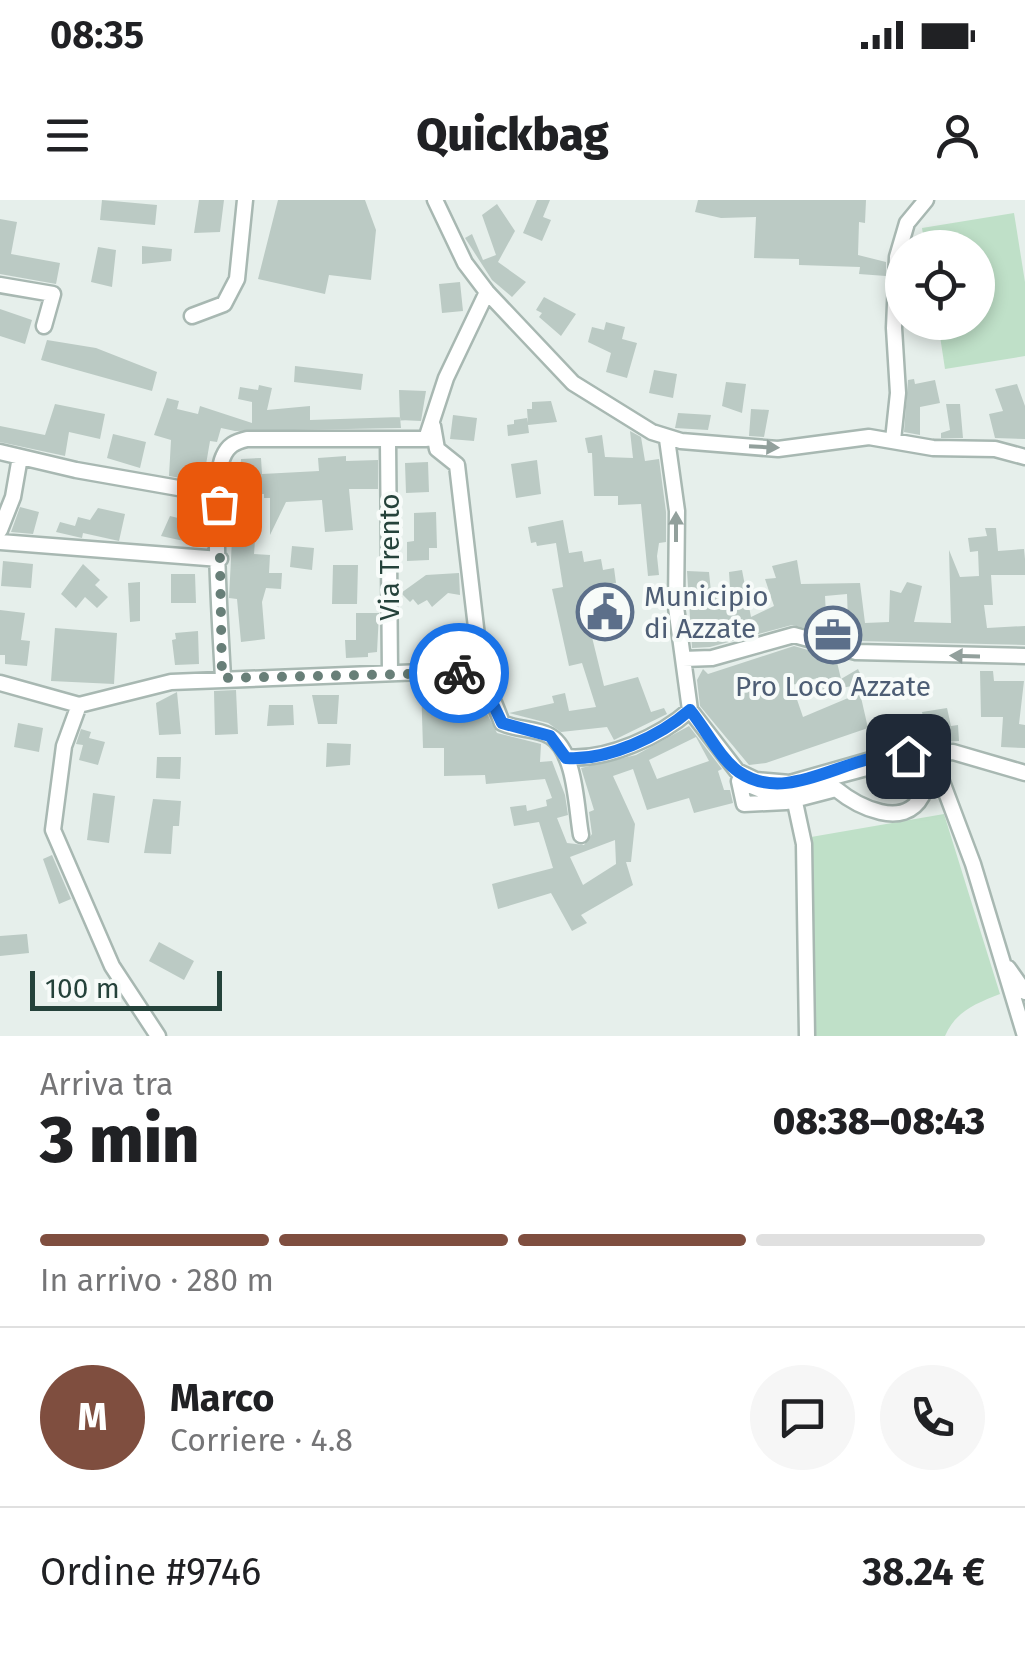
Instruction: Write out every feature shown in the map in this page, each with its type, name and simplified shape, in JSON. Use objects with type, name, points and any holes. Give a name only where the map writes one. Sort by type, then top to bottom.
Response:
[{"type":"street","points":[[192,316],[224,304],[237,280],[244,200]]},
{"type":"street","points":[[435,200],[465,263],[486,292],[573,383],[667,438],[778,449],[869,437],[932,448],[995,449],[1025,457]]},
{"type":"street","points":[[893,440],[898,393],[894,328],[898,257],[907,224],[926,200]]},
{"type":"street","points":[[0,285],[54,294],[44,326]]},
{"type":"street","points":[[222,678],[218,495],[220,465],[234,443],[247,439],[426,439],[446,378],[486,292]]},
{"type":"street","points":[[433,425],[437,449],[457,465],[480,653],[474,677]]},
{"type":"street","points":[[667,438],[677,510],[676,607],[690,710],[737,771],[756,780],[792,790],[836,788],[854,800],[896,815],[912,810],[922,796],[916,795],[913,772],[893,761],[792,790]]},
{"type":"street","name":"Via Trento","points":[[388,441],[390,673]]},
{"type":"street","points":[[0,452],[218,495]]},
{"type":"street","points":[[0,530],[14,496],[20,457]]},
{"type":"street","points":[[0,542],[220,560]]},
{"type":"street","points":[[683,659],[712,658],[794,635],[856,652],[1025,656]]},
{"type":"street","points":[[0,683],[80,705],[170,682],[222,678],[448,671],[474,677],[488,688],[502,723],[550,736],[566,758],[581,836]]},
{"type":"street","points":[[80,705],[64,746],[53,830],[112,966],[158,1036]]},
{"type":"street","points":[[566,758],[616,750],[672,726],[690,710]]},
{"type":"street","points":[[928,764],[937,753],[954,752],[1025,773]]},
{"type":"street","points":[[792,790],[888,755],[903,754],[928,764],[941,779],[973,864],[1025,1036]]},
{"type":"street","points":[[792,790],[804,844],[807,1036]]},
{"type":"street","points":[[1002,960],[1025,992]]},
{"type":"green space","points":[[1014,213],[1025,282],[1025,356],[945,369],[941,340],[995,340],[995,230],[922,228]]},
{"type":"green space","points":[[944,814],[1000,994],[961,1014],[945,1036],[814,1036],[811,837]]},
{"type":"building","points":[[102,200],[157,205],[155,225],[100,220]]},
{"type":"building","points":[[199,200],[224,200],[220,232],[194,233]]},
{"type":"building","points":[[278,200],[365,200],[376,230],[371,280],[329,275],[325,294],[258,279]]},
{"type":"building","points":[[537,200],[550,200],[543,217],[551,220],[542,241],[523,233]]},
{"type":"building","points":[[698,200],[866,200],[865,223],[859,222],[858,255],[885,262],[885,276],[859,274],[860,267],[799,265],[799,259],[754,258],[756,217],[721,218],[695,212]]},
{"type":"building","points":[[497,204],[515,231],[498,262],[526,282],[512,297],[492,280],[465,238],[472,234],[483,260],[496,255],[482,215]]},
{"type":"building","points":[[0,219],[17,222],[11,254],[60,263],[56,284],[0,274]]},
{"type":"building","points":[[142,246],[172,249],[171,261],[142,264]]},
{"type":"building","points":[[98,247],[116,250],[112,287],[91,282]]},
{"type":"building","points":[[460,282],[463,311],[442,313],[439,284]]},
{"type":"building","points":[[544,297],[576,314],[561,336],[539,317],[542,313],[536,310]]},
{"type":"building","points":[[0,309],[32,320],[25,344],[0,336]]},
{"type":"building","points":[[606,322],[625,327],[622,339],[637,343],[627,378],[606,372],[611,353],[588,342],[592,327],[604,330]]},
{"type":"building","points":[[47,340],[96,348],[157,372],[152,391],[41,360]]},
{"type":"building","points":[[295,366],[363,374],[361,390],[294,382]]},
{"type":"building","points":[[654,370],[677,374],[673,398],[649,393]]},
{"type":"building","points":[[914,379],[915,384],[935,380],[940,403],[920,407],[920,435],[904,432],[908,380]]},
{"type":"building","points":[[726,382],[746,384],[742,413],[722,406]]},
{"type":"building","points":[[1017,384],[1025,406],[1025,439],[995,438],[989,414],[1003,411],[995,389]]},
{"type":"building","points":[[259,385],[272,388],[267,410],[310,406],[310,420],[400,417],[401,428],[221,428],[217,442],[210,441],[203,482],[169,476],[171,440],[154,435],[167,398],[179,401],[177,409],[198,414],[200,406],[252,423],[252,402],[238,399],[240,387],[258,390]]},
{"type":"building","points":[[399,390],[426,391],[421,421],[400,420]]},
{"type":"building","points":[[551,401],[557,422],[528,425],[529,433],[508,436],[507,425],[514,424],[514,420],[527,418],[528,423],[527,409],[532,409],[532,402]]},
{"type":"building","points":[[55,404],[105,414],[100,439],[69,432],[65,456],[0,442],[0,426],[45,435]]},
{"type":"building","points":[[946,404],[960,404],[963,438],[941,438],[941,433],[950,430]]},
{"type":"building","points":[[751,409],[769,410],[764,437],[749,436]]},
{"type":"building","points":[[678,413],[711,415],[708,430],[675,428]]},
{"type":"building","points":[[453,415],[477,418],[474,441],[450,439]]},
{"type":"building","points":[[630,431],[641,437],[645,461],[659,459],[666,542],[659,543],[659,575],[648,576],[641,504],[618,505],[618,496],[594,496],[592,453],[588,453],[585,438],[602,435],[605,457],[633,458]]},
{"type":"building","points":[[113,434],[146,442],[140,468],[107,458]]},
{"type":"building","points":[[346,456],[346,461],[378,460],[378,489],[349,489],[353,530],[325,532],[322,500],[286,502],[270,535],[270,498],[264,498],[264,494],[238,494],[241,459],[261,458],[262,474],[319,471],[318,458]]},
{"type":"building","points":[[537,460],[541,494],[516,498],[511,464]]},
{"type":"building","points":[[428,462],[429,492],[406,493],[405,463]]},
{"type":"building","points":[[20,507],[39,512],[33,534],[11,532]]},
{"type":"building","points":[[98,508],[125,514],[119,541],[56,532],[60,522],[75,526],[78,517],[90,520]]},
{"type":"building","points":[[436,512],[437,548],[429,548],[429,560],[407,561],[407,542],[414,541],[414,513]]},
{"type":"building","points":[[170,516],[194,522],[193,543],[161,536]]},
{"type":"building","points":[[563,520],[569,553],[582,551],[584,562],[601,559],[603,570],[614,568],[616,583],[610,584],[619,618],[589,625],[604,686],[638,677],[651,712],[664,708],[667,714],[614,740],[607,727],[561,732],[548,723],[509,713],[554,703],[552,696],[565,693],[569,711],[596,707],[582,663],[569,666],[552,589],[563,587],[556,543],[531,543],[528,527]]},
{"type":"building","points":[[985,528],[996,528],[998,551],[1024,549],[1025,575],[991,575],[993,605],[984,605],[987,628],[1025,626],[1025,645],[858,641],[841,637],[830,628],[831,634],[792,625],[710,647],[692,648],[687,571],[709,572],[711,592],[730,587],[729,572],[742,570],[751,617],[774,606],[765,579],[776,578],[772,566],[797,560],[801,584],[860,583],[865,623],[889,622],[890,590],[901,593],[907,582],[922,586],[914,622],[951,623],[949,550],[960,577],[979,576],[978,551],[970,552],[968,538],[987,536]],"holes":[[[847,594],[848,621],[826,615],[825,596]]]},
{"type":"building","points":[[232,539],[255,540],[254,554],[270,555],[269,573],[282,573],[281,589],[266,588],[262,602],[265,639],[241,642],[237,599],[229,598]]},
{"type":"building","points":[[292,546],[314,548],[312,570],[290,567]]},
{"type":"building","points":[[3,561],[33,564],[31,588],[1,586]]},
{"type":"building","points":[[83,564],[100,580],[95,585],[108,597],[97,608],[85,597],[76,608],[61,594]]},
{"type":"building","points":[[333,565],[358,565],[357,604],[332,604]]},
{"type":"building","points":[[459,573],[460,595],[448,593],[432,607],[427,600],[418,605],[413,599],[410,602],[401,593],[426,575]]},
{"type":"building","points":[[171,574],[195,574],[196,603],[171,603]]},
{"type":"building","points":[[140,582],[140,621],[130,622],[128,583]]},
{"type":"building","points":[[0,610],[25,613],[21,640],[30,641],[27,666],[5,664],[5,655],[0,655]]},
{"type":"building","points":[[356,613],[379,613],[377,652],[368,653],[368,657],[346,658],[345,640],[356,640]]},
{"type":"building","points":[[55,628],[117,633],[114,684],[51,681]]},
{"type":"building","points":[[198,631],[199,664],[175,665],[175,633]]},
{"type":"building","points":[[794,646],[836,658],[841,679],[858,669],[865,684],[822,691],[821,677],[792,685],[803,717],[860,693],[868,728],[766,763],[749,765],[700,706],[697,680],[703,669],[708,674]]},
{"type":"building","points":[[980,671],[993,671],[994,681],[1024,681],[1019,724],[1025,725],[1025,748],[1001,747],[1003,717],[981,717]]},
{"type":"building","points":[[444,682],[477,694],[497,733],[541,744],[540,762],[552,761],[565,795],[568,815],[557,818],[567,843],[584,845],[592,834],[589,812],[594,810],[581,768],[636,755],[689,726],[722,769],[718,771],[724,790],[730,790],[733,803],[694,813],[689,798],[647,810],[633,769],[613,776],[635,824],[631,862],[626,862],[633,885],[581,915],[587,923],[572,931],[551,893],[498,909],[492,884],[553,868],[539,822],[514,826],[510,807],[526,805],[527,811],[547,806],[546,800],[552,798],[545,779],[486,784],[485,775],[444,776],[444,748],[423,748],[421,683]],"holes":[[[696,737],[709,761],[657,779],[649,760]],[[615,840],[616,864],[583,885],[570,857]]]},
{"type":"building","points":[[236,690],[238,734],[215,735],[214,691]]},
{"type":"building","points":[[177,692],[181,734],[159,735],[156,703]]},
{"type":"building","points":[[312,695],[339,695],[337,724],[318,724]]},
{"type":"building","points":[[269,705],[293,705],[294,725],[267,726]]},
{"type":"building","points":[[947,708],[951,726],[958,725],[959,741],[940,742],[925,725],[922,712]]},
{"type":"building","points":[[18,723],[43,728],[39,752],[14,747]]},
{"type":"building","points":[[81,729],[91,732],[89,738],[105,742],[98,765],[79,760],[83,745],[76,744]]},
{"type":"building","points":[[327,743],[351,744],[350,765],[326,767]]},
{"type":"building","points":[[157,757],[181,757],[180,779],[156,778]]},
{"type":"building","points":[[93,793],[115,796],[109,843],[87,840]]},
{"type":"building","points":[[153,799],[181,801],[179,826],[173,826],[171,854],[144,853]]},
{"type":"building","points":[[52,855],[71,899],[59,904],[43,859]]},
{"type":"building","points":[[27,934],[29,953],[0,956],[0,936]]},
{"type":"building","points":[[159,942],[194,961],[184,980],[149,961]]},
{"type":"way so far","points":[[219,504],[222,678],[459,673]]},
{"type":"place","name":"Municipio di Azzate","points":[[605,612]]},
{"type":"place","name":"Pro Loco Azzate","points":[[833,635]]},
{"type":"route","points":[[459,673],[482,681],[502,723],[550,736],[560,744],[566,758],[616,750],[672,726],[690,710],[737,771],[756,780],[790,783],[874,757],[908,756]]}]
